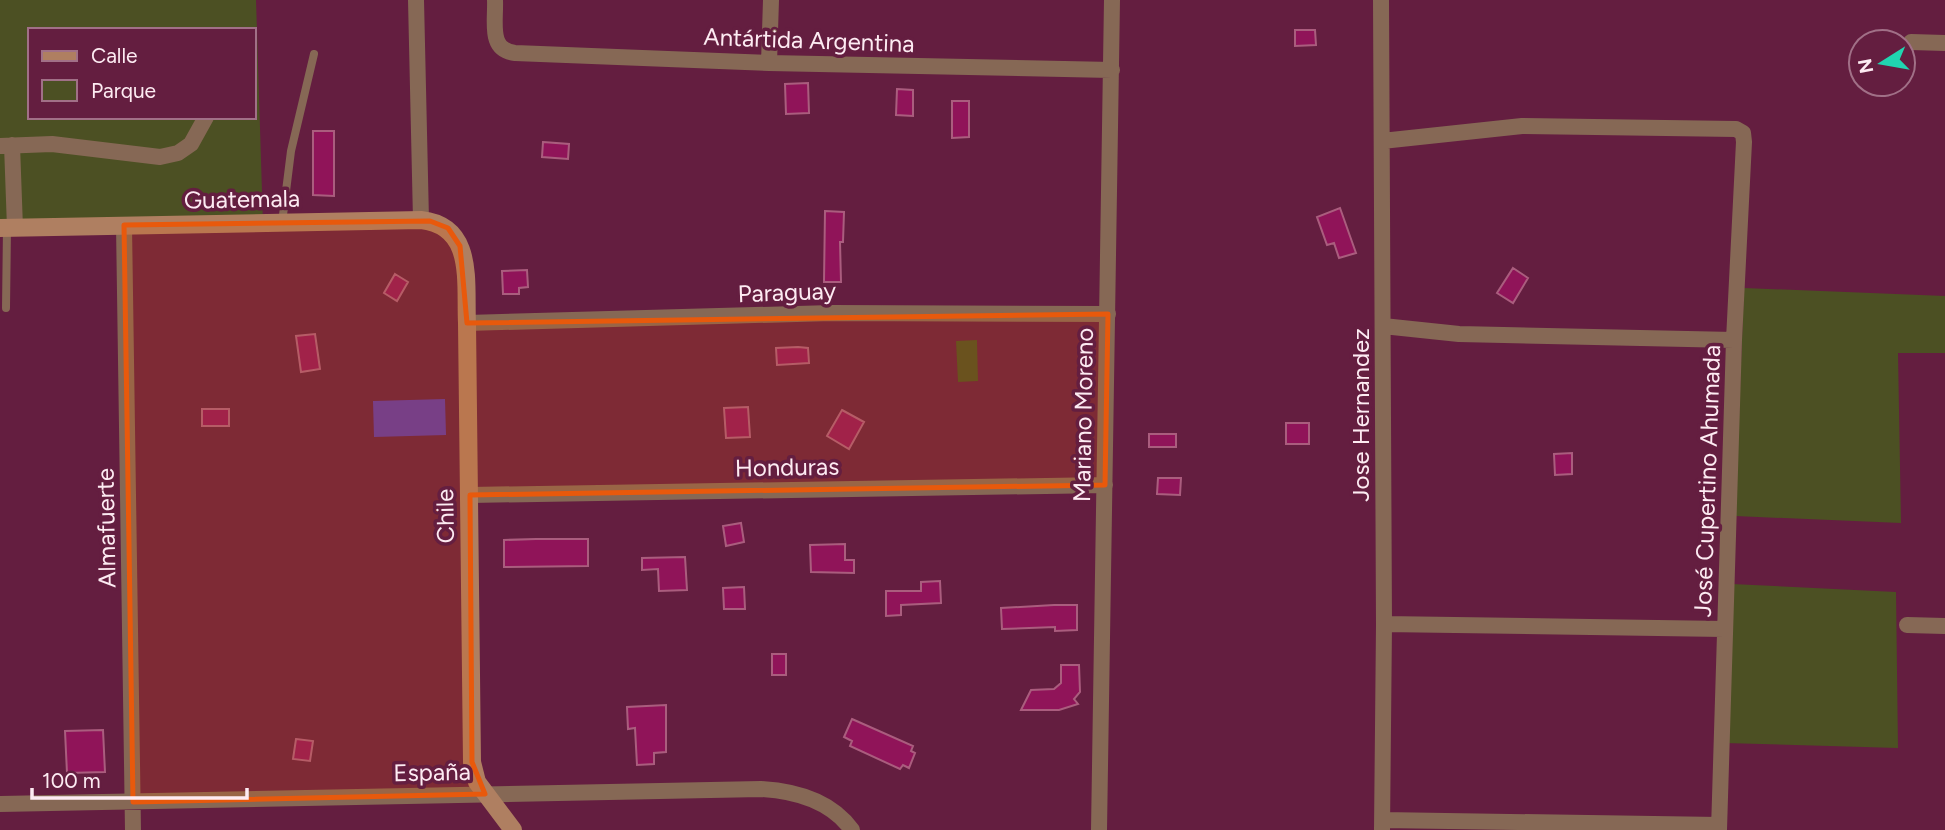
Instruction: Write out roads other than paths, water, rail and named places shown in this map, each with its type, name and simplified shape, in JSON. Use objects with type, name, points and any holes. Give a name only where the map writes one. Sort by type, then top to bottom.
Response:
[{"type":"street","points":[[416,0],[421,220]]},
{"type":"street","name":"Antártida Argentina","points":[[495,0],[496,38],[499,48],[506,52],[769,63],[1112,70]]},
{"type":"street","points":[[769,63],[771,0]]},
{"type":"street","name":"Mariano Moreno","points":[[1099,830],[1112,0]]},
{"type":"street","name":"Jose Hernandez","points":[[1381,0],[1384,624],[1382,825]]},
{"type":"street","points":[[1917,42],[1945,43]]},
{"type":"street","points":[[7,228],[6,146],[52,144],[160,157],[178,153],[191,144],[205,119]]},
{"type":"street","name":"José Cupertino Ahumada","points":[[1382,141],[1522,126],[1736,128],[1743,133],[1719,828]]},
{"type":"street","name":"Guatemala","points":[[7,228],[421,220],[441,224],[454,233],[464,259]]},
{"type":"street","name":"Almafuerte","points":[[124,225],[133,830]]},
{"type":"street","name":"Chile","points":[[464,259],[470,495],[472,762],[474,773],[485,794]]},
{"type":"street","name":"Paraguay","points":[[467,323],[832,313],[1108,314]]},
{"type":"street","points":[[1382,326],[1459,334],[1734,340]]},
{"type":"street","name":"Honduras","points":[[470,495],[1105,485]]},
{"type":"street","points":[[1384,624],[1724,629]]},
{"type":"street","points":[[1907,625],[1945,626]]},
{"type":"street","name":"España","points":[[0,804],[774,790],[793,793],[829,808],[841,816],[852,830]]},
{"type":"street","points":[[485,794],[513,830]]},
{"type":"street","points":[[1382,825],[1719,828]]},
{"type":"lane","points":[[282,223],[291,151],[314,54]]},
{"type":"lane","points":[[6,308],[7,228]]}]
